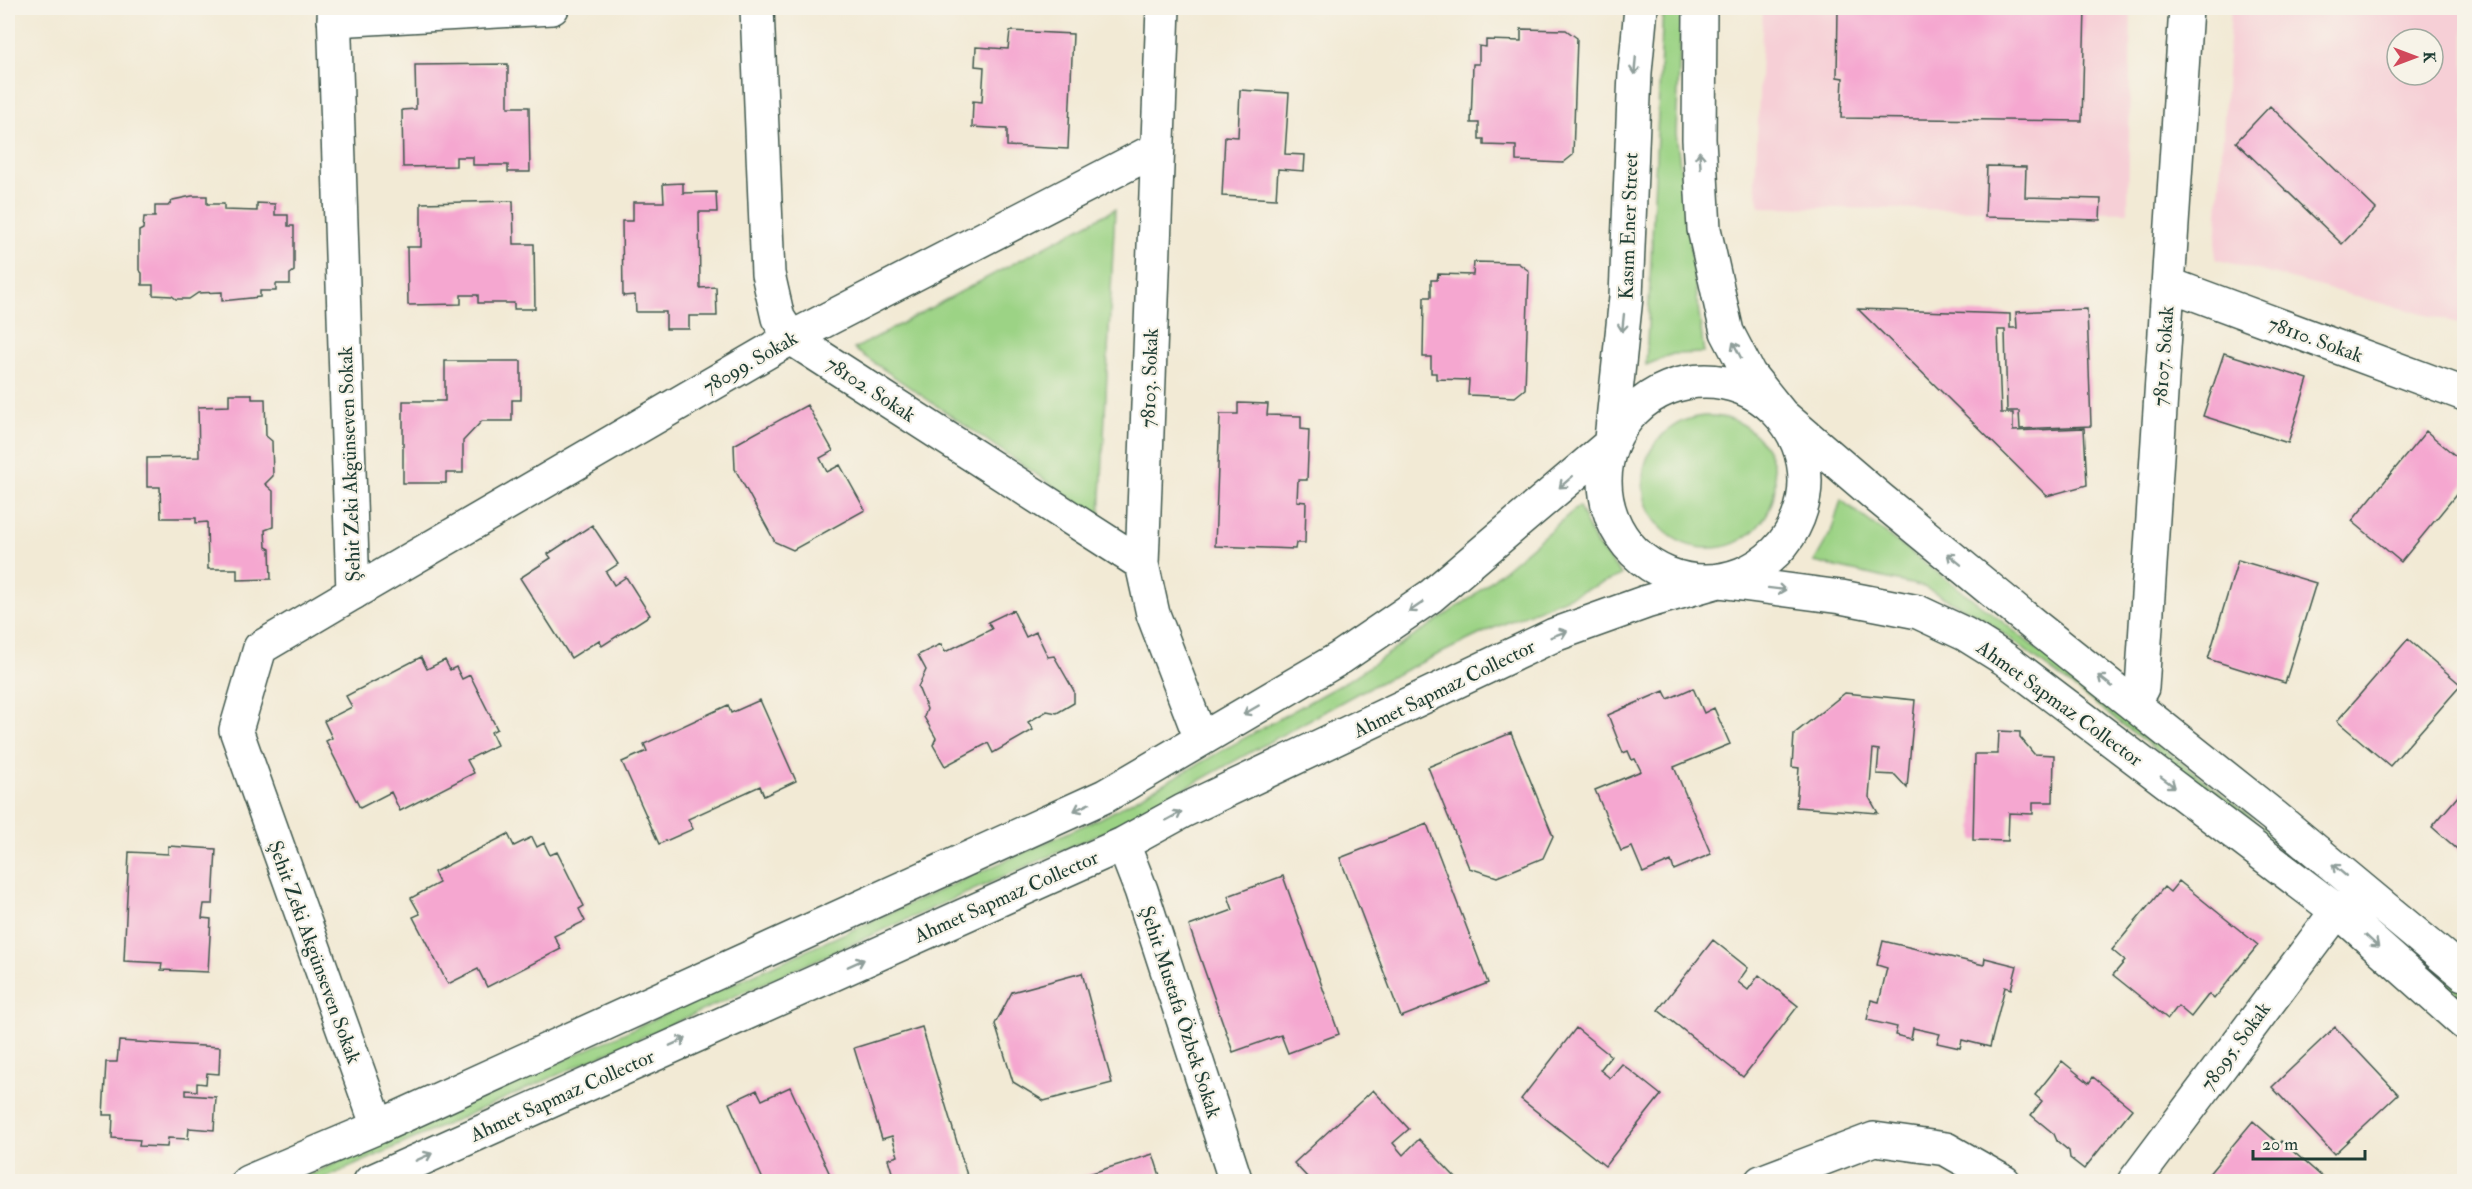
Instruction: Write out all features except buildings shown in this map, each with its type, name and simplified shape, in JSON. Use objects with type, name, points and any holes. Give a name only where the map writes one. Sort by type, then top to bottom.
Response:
[{"type":"main road","points":[[334,14],[552,8]]},
{"type":"main road","name":"78102. Sokak","points":[[757,8],[768,274],[778,318],[791,338],[1142,564]]},
{"type":"main road","name":"78103. Sokak","points":[[1163,8],[1142,564],[1153,614],[1201,739]]},
{"type":"main road","name":"Kasım Ener Street","points":[[1610,444],[1626,297],[1635,72],[1641,8]]},
{"type":"main road","points":[[1610,444],[1604,478],[1609,513],[1625,544],[1651,567],[1684,580],[1719,581],[1748,573],[1773,555],[1792,531],[1804,502],[1806,471],[1798,441],[1782,415],[1749,374],[1727,332],[1704,229],[1699,139],[1700,8]]},
{"type":"main road","name":"78107. Sokak","points":[[2132,702],[2142,688],[2186,8]]},
{"type":"main road","name":"Şehit Zeki Akgünseven Sokak","points":[[334,14],[353,593],[260,648],[236,730],[378,1127]]},
{"type":"main road","name":"78099. Sokak","points":[[353,593],[791,338],[1157,149]]},
{"type":"main road","name":"78110. Sokak","points":[[2168,284],[2464,394]]},
{"type":"main road","points":[[248,1182],[378,1127],[1105,796],[1341,658],[1431,596],[1610,444],[1628,414],[1655,392],[1688,381],[1723,381],[1755,393],[1782,415]]},
{"type":"main road","name":"Ahmet Sapmaz Collector","points":[[1782,415],[2035,626],[2132,702],[2464,974]]},
{"type":"main road","name":"Ahmet Sapmaz Collector","points":[[370,1182],[1123,844],[1183,811],[1554,635],[1646,602],[1719,581],[1841,597],[1918,612],[1965,634],[2005,659],[2337,911],[2464,1023]]},
{"type":"main road","name":"Şehit Mustafa Özbek Sokak","points":[[1123,844],[1141,890],[1236,1182]]},
{"type":"main road","name":"78095. Sokak","points":[[2134,1182],[2337,911]]},
{"type":"main road","points":[[1761,1182],[1874,1139],[1946,1149],[2004,1182]]},
{"type":"shaded area","points":[[1763,8],[2131,8],[2128,212],[1760,207],[1755,184]]},
{"type":"shaded area","points":[[2231,8],[2464,8],[2464,325],[2215,259]]},
{"type":"green space","points":[[1663,8],[1682,8],[1676,133],[1704,353],[1673,354],[1646,365]]},
{"type":"green space","points":[[1115,209],[1100,518],[854,349]]},
{"type":"green space","points":[[1709,416],[1734,421],[1756,435],[1770,457],[1775,482],[1770,507],[1756,529],[1734,543],[1709,548],[1684,543],[1662,529],[1648,507],[1643,482],[1648,457],[1662,435],[1684,421]]},
{"type":"green space","points":[[1841,500],[1990,612],[2424,953],[2464,987],[2464,999],[2207,789],[1984,619],[1924,587],[1814,562],[1831,532]]},
{"type":"green space","points":[[1579,506],[1594,541],[1622,575],[1489,630],[1358,693],[1115,827],[319,1181],[294,1182],[1109,814],[1352,678],[1472,597]]}]
